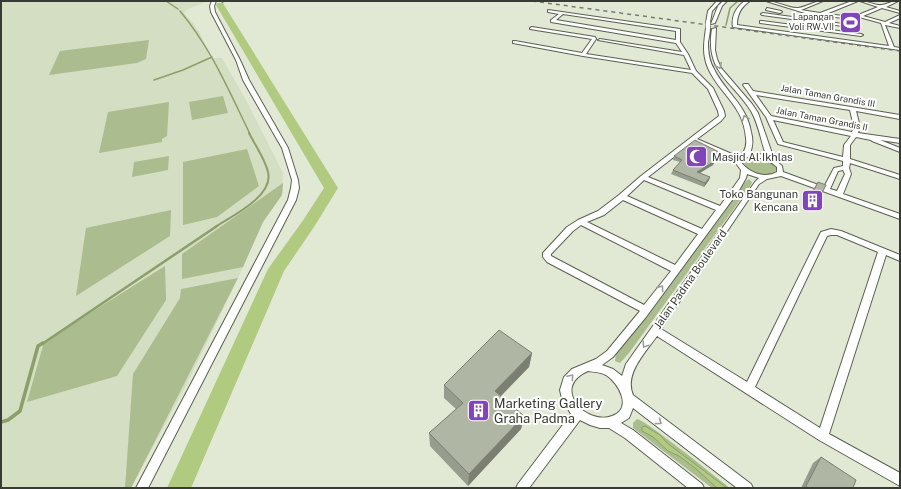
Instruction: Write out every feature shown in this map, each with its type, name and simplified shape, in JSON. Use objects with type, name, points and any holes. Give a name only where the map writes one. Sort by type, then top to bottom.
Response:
[{"type":"street","points":[[142,488],[292,200],[295,188],[296,180],[285,148],[246,80],[238,60],[213,12],[212,6],[214,1]]},
{"type":"street","points":[[719,1],[710,11],[713,50],[716,62],[723,75],[755,113],[771,160]]},
{"type":"street","points":[[725,1],[720,6],[711,25],[705,50],[707,60],[714,74],[742,110],[746,118],[750,147],[746,155]]},
{"type":"street","points":[[748,1],[740,7],[734,25],[900,48]]},
{"type":"street","points":[[768,1],[779,2],[797,10],[820,15],[853,18],[896,1]]},
{"type":"street","points":[[797,10],[821,1]]},
{"type":"street","points":[[820,15],[856,1]]},
{"type":"street","points":[[862,1],[900,12]]},
{"type":"street","points":[[761,29],[763,14],[767,9],[779,2]]},
{"type":"street","points":[[841,3],[847,4]]},
{"type":"street","points":[[767,9],[808,20]]},
{"type":"street","points":[[549,11],[679,31],[678,42],[686,54],[694,72],[710,88],[721,110],[722,116],[720,120],[644,177],[622,197],[601,213],[570,229],[547,253],[547,257],[645,310]]},
{"type":"street","points":[[562,13],[553,22],[678,42]]},
{"type":"street","points":[[763,14],[858,27]]},
{"type":"street","points":[[860,16],[900,27]]},
{"type":"street","points":[[892,47],[883,24],[900,16]]},
{"type":"street","points":[[853,18],[864,43]]},
{"type":"street","points":[[895,18],[900,20]]},
{"type":"street","points":[[762,22],[861,35]]},
{"type":"street","points":[[532,28],[686,54]]},
{"type":"street","points":[[601,40],[607,31]]},
{"type":"street","points":[[582,55],[593,39]]},
{"type":"street","points":[[515,42],[582,55],[694,72]]},
{"type":"street","points":[[622,61],[634,66],[699,78]]},
{"type":"street","points":[[746,85],[769,117],[779,141],[783,144],[847,160],[900,177]]},
{"type":"street","name":"Jalan Taman Grandis III","points":[[753,93],[900,117]]},
{"type":"street","points":[[839,194],[848,174],[846,168],[847,145],[855,134],[857,127],[852,109]]},
{"type":"street","name":"Jalan Taman Grandis II","points":[[769,117],[872,138],[877,142],[900,150]]},
{"type":"street","name":"Jalan Taman Grandis II","points":[[872,138],[874,136],[900,141]]},
{"type":"street","points":[[693,140],[739,159]]},
{"type":"street","points":[[739,159],[746,155],[758,155],[771,160],[780,166],[780,173]]},
{"type":"street","points":[[739,159],[740,166],[757,176],[777,176],[780,173]]},
{"type":"street","points":[[826,189],[836,170],[846,168]]},
{"type":"street","name":"Jalan Padma Boulevard","points":[[589,367],[601,362],[609,355],[645,310],[743,178],[744,169]]},
{"type":"street","points":[[780,173],[900,217]]},
{"type":"street","points":[[833,176],[846,180]]},
{"type":"street","points":[[644,177],[721,209]]},
{"type":"street","name":"Jalan Padma Boulevard","points":[[626,393],[627,374],[630,367],[757,183],[765,177]]},
{"type":"street","points":[[622,197],[703,233]]},
{"type":"street","points":[[581,222],[675,269]]},
{"type":"street","points":[[749,389],[824,234],[831,232],[838,233],[900,258]]},
{"type":"street","points":[[823,436],[883,251]]},
{"type":"street","points":[[655,330],[823,436],[900,480]]},
{"type":"street","points":[[589,367],[599,368],[609,372],[618,379],[626,393],[628,406],[625,414],[611,423],[600,423],[589,420],[578,414],[571,406],[567,397],[566,388],[568,380],[572,374],[580,369],[589,367]]},
{"type":"street","points":[[626,393],[747,488]]},
{"type":"street","points":[[522,488],[578,414]]},
{"type":"street","points":[[611,423],[629,434],[698,488]]},
{"type":"shaded area","points":[[1,1],[208,1],[188,9],[184,13],[201,35],[209,57],[222,58],[246,100],[283,173],[282,195],[263,222],[241,272],[186,386],[131,488],[1,488]]},
{"type":"shaded area","points":[[149,40],[146,59],[137,63],[49,75],[60,51]]},
{"type":"shaded area","points":[[223,96],[228,113],[192,120],[189,102]]},
{"type":"shaded area","points":[[169,102],[167,136],[162,139],[162,142],[99,153],[108,112]]},
{"type":"shaded area","points":[[247,149],[259,186],[217,217],[183,225],[183,162]]},
{"type":"shaded area","points":[[169,156],[168,170],[132,177],[134,162]]},
{"type":"shaded area","points":[[750,157],[762,158],[770,161],[777,170],[774,173],[763,175],[748,170],[743,162],[745,159]]},
{"type":"shaded area","points":[[749,179],[752,182],[751,185],[629,353],[620,363],[615,361],[616,354],[745,182]]},
{"type":"shaded area","points":[[283,183],[282,195],[263,222],[243,267],[182,279],[182,254]]},
{"type":"shaded area","points":[[171,210],[170,236],[76,296],[86,228]]},
{"type":"shaded area","points":[[165,266],[166,300],[117,376],[27,402],[44,342]]},
{"type":"shaded area","points":[[238,278],[131,488],[125,488],[133,374],[180,298],[181,289]]},
{"type":"shaded area","points":[[637,419],[654,429],[730,488],[712,488],[633,428],[633,423]]},
{"type":"shaded area","points":[[645,426],[660,435],[667,443],[727,488],[717,488],[695,468],[679,456],[668,451],[653,437],[642,431],[642,427]]},
{"type":"building","points":[[695,140],[721,153],[717,155],[715,161],[697,172],[710,177],[705,183],[673,170],[682,160],[674,156]]},
{"type":"building","points":[[818,182],[826,185],[820,197],[812,194]]},
{"type":"building","name":"Marketing Gallery Graha Padma","points":[[499,330],[532,353],[495,391],[524,416],[469,474],[429,433],[463,403],[444,385]]},
{"type":"building","points":[[821,457],[856,480],[853,488],[808,488],[806,486]]},
{"type":"waterway","points":[[166,1],[178,9]]},
{"type":"waterway","points":[[220,5],[224,1]]},
{"type":"waterway","points":[[726,25],[730,8],[738,1]]},
{"type":"waterway","points":[[179,488],[276,269],[309,223],[331,188],[220,5]]},
{"type":"waterway","points":[[180,11],[191,25],[211,57]]},
{"type":"waterway","points":[[154,80],[183,70],[211,57]]},
{"type":"waterway","points":[[211,57],[250,134]]},
{"type":"waterway","points":[[215,227],[250,204],[265,189],[268,181],[268,172],[265,162],[249,133]]},
{"type":"waterway","points":[[42,344],[217,226]]},
{"type":"waterway","points":[[1,422],[8,420],[20,411],[38,346],[43,343]]},
{"type":"railway","points":[[532,1],[900,51]]},
{"type":"place","name":"Lapangan Voli RW VII","points":[[850,22]]},
{"type":"place","name":"Masjid Al Ikhlas","points":[[696,157]]},
{"type":"place","name":"Toko Bangunan Kencana","points":[[813,200]]},
{"type":"place","name":"Marketing Gallery Graha Padma","points":[[478,410]]}]
